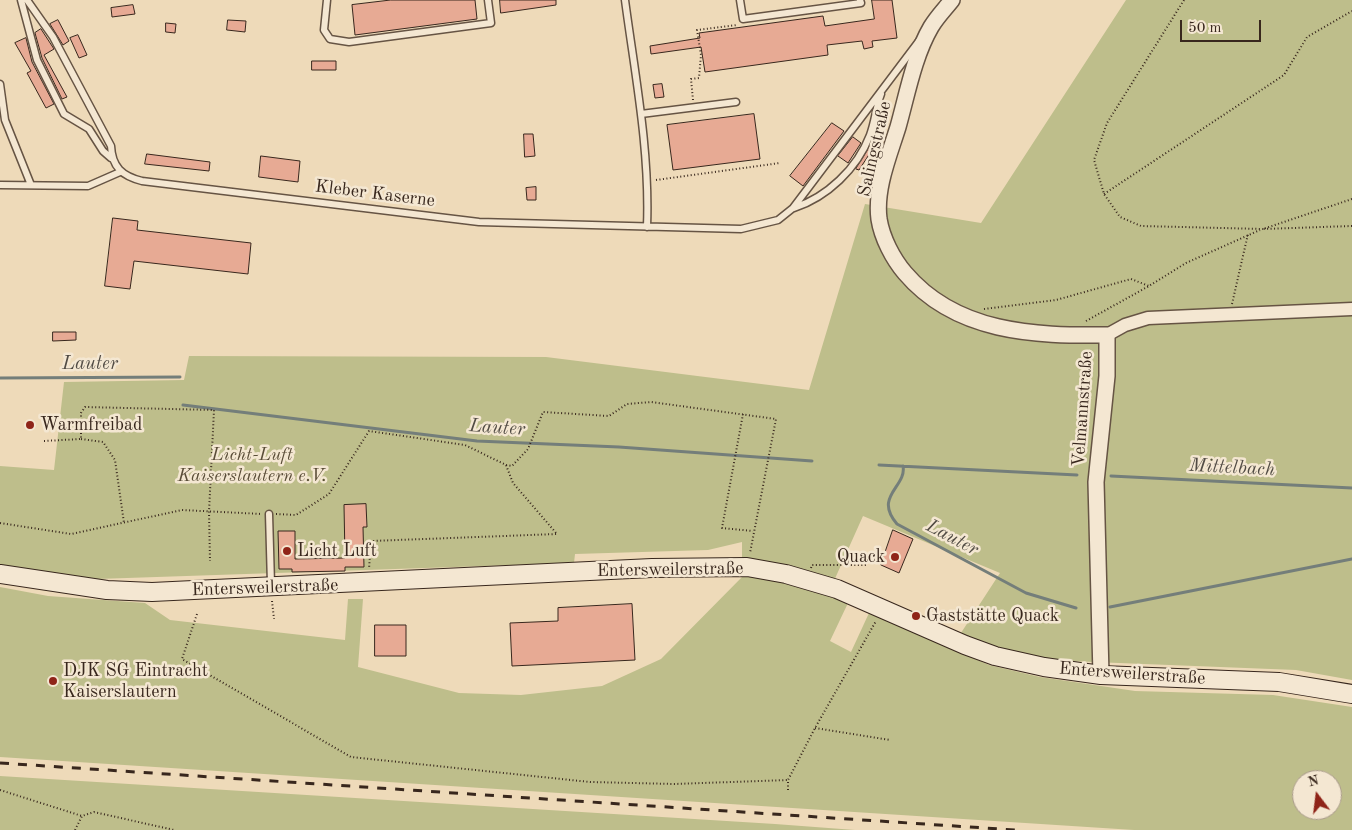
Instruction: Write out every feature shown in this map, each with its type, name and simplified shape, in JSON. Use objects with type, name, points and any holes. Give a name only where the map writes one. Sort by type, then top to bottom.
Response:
[{"type":"main road","name":"Entersweilerstraße","points":[[0,574],[48,583],[107,590],[152,592],[724,566],[747,567],[837,589],[995,656],[1044,667],[1101,675],[1279,682],[1352,694]]},
{"type":"street","name":"Salingstraße","points":[[952,0],[931,27],[909,87],[880,196],[880,219],[885,238],[897,264],[933,300],[970,320],[1009,329],[1107,335]]},
{"type":"street","name":"Velmannstraße","points":[[1101,675],[1096,482],[1107,376],[1107,335],[1125,325],[1148,318],[1352,309]]},
{"type":"lane","points":[[0,185],[88,186],[120,172],[111,158],[103,151],[89,129],[64,114],[38,60],[21,0]]},
{"type":"lane","points":[[27,0],[53,37],[111,146],[111,158]]},
{"type":"lane","points":[[328,0],[324,30],[330,39],[349,42],[491,23],[488,0]]},
{"type":"lane","points":[[625,0],[641,114],[647,227]]},
{"type":"lane","points":[[740,0],[743,19],[861,3],[860,0]]},
{"type":"lane","points":[[793,208],[906,56],[931,27]]},
{"type":"lane","points":[[0,84],[5,120],[31,185]]},
{"type":"lane","points":[[793,208],[812,202],[826,194],[858,158],[870,137],[885,86]]},
{"type":"lane","points":[[641,114],[736,102]]},
{"type":"lane","name":"Kleber Kaserne","points":[[120,172],[142,181],[479,222],[647,227],[753,227],[778,220],[793,208]]},
{"type":"lane","points":[[270,514],[271,588]]},
{"type":"path","points":[[1184,0],[1106,123],[1094,160],[1104,194],[1120,217],[1141,226],[1263,229],[1352,226]]},
{"type":"path","points":[[1104,194],[1284,75],[1307,37],[1352,10]]},
{"type":"path","points":[[694,107],[691,79],[699,78],[701,54],[697,30],[741,24],[743,19]]},
{"type":"path","points":[[646,181],[780,163]]},
{"type":"path","points":[[1084,324],[1087,319],[1149,286],[1186,263],[1248,234],[1352,199]]},
{"type":"path","points":[[1231,306],[1248,234]]},
{"type":"path","points":[[984,309],[1056,300],[1131,279],[1149,286]]},
{"type":"path","points":[[0,523],[71,534],[182,510],[296,515],[329,494],[369,431],[465,445],[506,465],[512,466],[528,449],[544,412],[609,416],[627,404],[651,402],[776,419],[749,556]]},
{"type":"path","points":[[81,439],[81,413],[85,407],[214,410],[209,512],[210,561]]},
{"type":"path","points":[[743,414],[722,528],[754,532]]},
{"type":"path","points":[[44,441],[81,439],[103,442],[115,460],[124,523]]},
{"type":"path","points":[[369,574],[371,541],[557,534],[513,483],[506,465]]},
{"type":"path","points":[[806,580],[812,565],[867,565]]},
{"type":"path","points":[[271,588],[274,619]]},
{"type":"path","points":[[788,790],[788,780],[815,728],[883,609]]},
{"type":"path","points":[[197,614],[182,659],[351,757],[590,782],[674,784],[788,780]]},
{"type":"path","points":[[815,728],[890,740]]},
{"type":"path","points":[[0,790],[82,816],[94,812],[174,830]]},
{"type":"path","points":[[75,830],[82,816]]},
{"type":"green space","name":"Licht-Luft Kaiserslautern e.V.","points":[[1126,0],[1352,0],[1352,680],[1296,670],[1043,660],[1001,651],[959,636],[1000,573],[863,516],[833,583],[742,560],[742,542],[708,550],[575,554],[574,563],[97,579],[58,576],[0,565],[0,466],[54,470],[64,382],[184,380],[189,356],[546,357],[809,390],[865,204],[981,223]]},
{"type":"green space","points":[[744,575],[783,580],[848,603],[830,641],[851,652],[869,613],[989,665],[1040,677],[1135,691],[1273,695],[1352,707],[1352,830],[1134,830],[0,757],[0,587],[48,596],[145,603],[170,620],[345,640],[348,599],[363,599],[358,667],[459,693],[521,695],[602,686],[661,659]]},
{"type":"green space","points":[[0,776],[775,824],[855,830],[0,830]]},
{"type":"building","points":[[391,0],[475,0],[477,19],[355,35],[352,5]]},
{"type":"building","points":[[500,0],[556,0],[556,5],[501,13]]},
{"type":"building","points":[[872,0],[892,0],[897,38],[872,41],[873,47],[864,49],[862,41],[827,45],[828,55],[705,72],[701,47],[651,54],[650,46],[700,38],[699,33],[823,16],[825,26],[874,19]]},
{"type":"building","points":[[133,5],[135,14],[112,17],[111,8]]},
{"type":"building","points":[[58,20],[69,41],[63,45],[50,24]]},
{"type":"building","points":[[228,20],[246,21],[245,32],[227,30]]},
{"type":"building","points":[[166,23],[176,24],[175,33],[166,32]]},
{"type":"building","points":[[41,29],[54,49],[44,55],[67,97],[62,99],[42,58],[35,33]]},
{"type":"building","points":[[78,35],[87,55],[79,58],[70,38]]},
{"type":"building","points":[[26,38],[32,62],[54,104],[46,108],[27,73],[31,71],[15,43]]},
{"type":"building","points":[[312,61],[336,61],[336,70],[312,70]]},
{"type":"building","points":[[662,84],[664,97],[655,98],[653,85]]},
{"type":"building","points":[[754,114],[760,159],[673,170],[667,125]]},
{"type":"building","points":[[832,123],[844,131],[803,186],[790,176]]},
{"type":"building","points":[[524,134],[533,134],[535,156],[525,157]]},
{"type":"building","points":[[853,137],[861,143],[848,163],[838,156]]},
{"type":"building","points":[[869,148],[872,150],[859,170],[856,169]]},
{"type":"building","points":[[147,154],[210,162],[209,171],[145,164]]},
{"type":"building","points":[[261,156],[300,161],[298,182],[259,177]]},
{"type":"building","points":[[536,187],[536,200],[527,200],[526,188]]},
{"type":"building","points":[[113,218],[138,221],[137,230],[251,243],[248,274],[134,261],[130,289],[105,286]]},
{"type":"building","points":[[53,332],[76,332],[76,340],[53,341]]},
{"type":"building","points":[[366,504],[367,527],[363,527],[364,567],[345,567],[345,571],[292,572],[292,569],[279,569],[278,531],[295,531],[295,559],[345,558],[344,505]]},
{"type":"building","name":"Quack","points":[[893,530],[913,539],[899,573],[881,565]]},
{"type":"building","points":[[632,604],[635,660],[512,666],[510,623],[558,621],[558,608]]},
{"type":"building","points":[[375,625],[406,625],[406,656],[375,656]]},
{"type":"waterway","name":"Lauter","points":[[0,378],[180,377]]},
{"type":"waterway","name":"Lauter","points":[[183,405],[477,441],[619,447],[812,461]]},
{"type":"waterway","name":"Mittelbach","points":[[879,465],[1077,475]]},
{"type":"waterway","name":"Lauter","points":[[903,466],[903,473],[892,492],[888,506],[897,524],[1026,593],[1076,608]]},
{"type":"waterway","name":"Mittelbach","points":[[1111,476],[1352,488]]},
{"type":"waterway","name":"Lauter","points":[[1110,607],[1352,559]]},
{"type":"railway","points":[[0,763],[1015,830]]},
{"type":"place","name":"Warmfreibad","points":[[30,425]]},
{"type":"place","name":"Licht Luft","points":[[287,551]]},
{"type":"place","name":"Quack","points":[[895,557]]},
{"type":"place","name":"Gaststätte Quack","points":[[916,616]]},
{"type":"place","name":"DJK SG Eintracht Kaiserslautern","points":[[53,681]]}]
